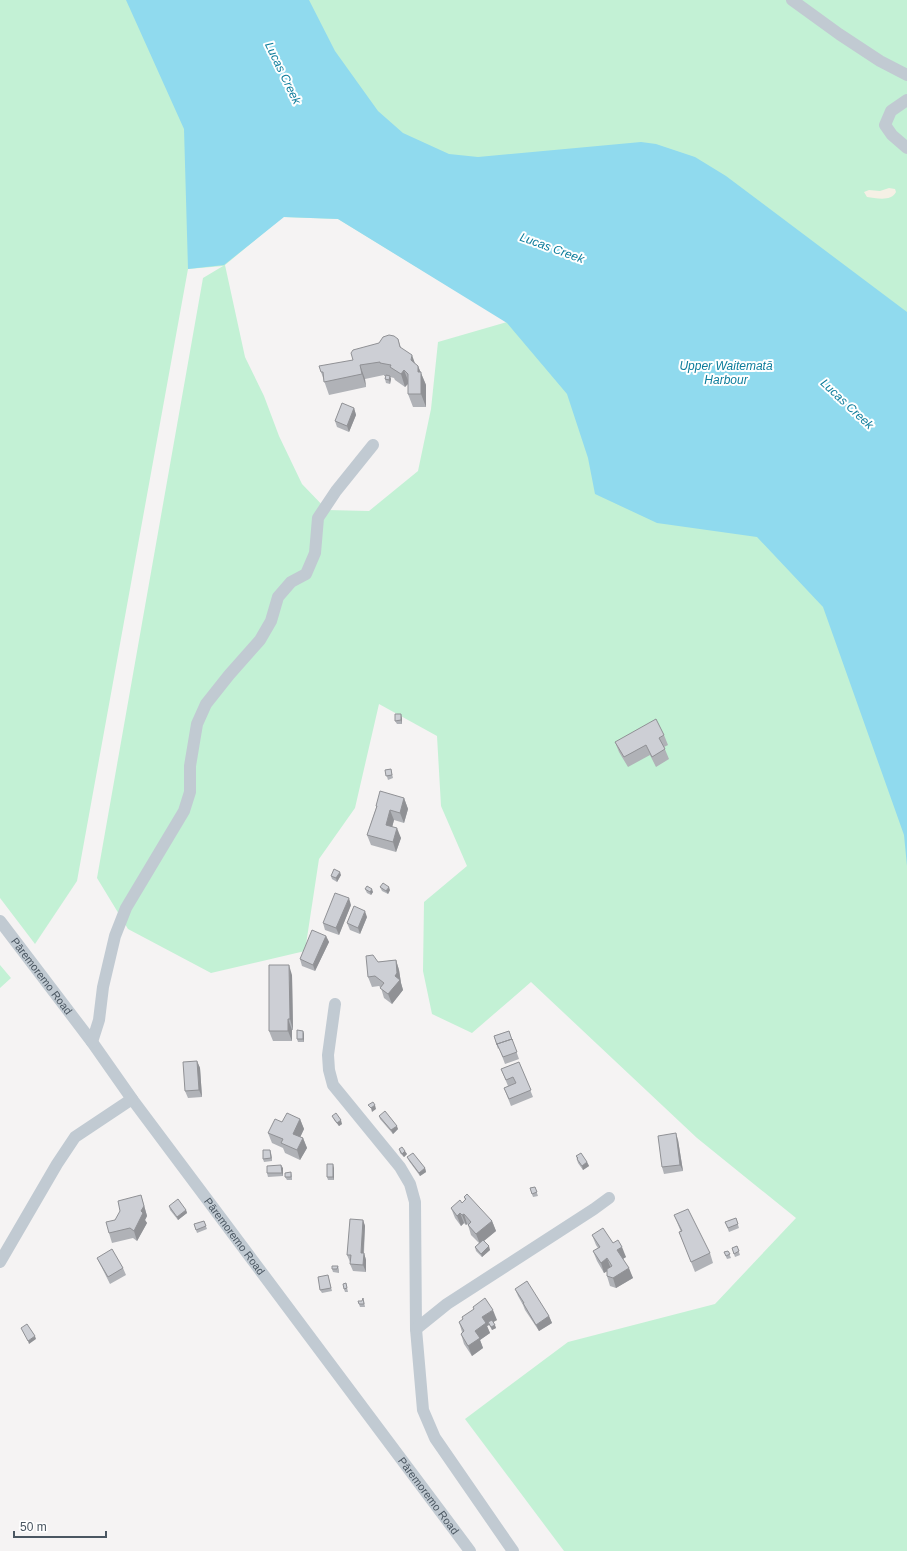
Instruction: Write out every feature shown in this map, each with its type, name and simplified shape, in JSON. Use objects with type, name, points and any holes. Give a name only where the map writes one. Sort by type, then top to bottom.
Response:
[{"type":"street","points":[[792,0],[880,61],[907,75]]},
{"type":"street","points":[[907,100],[891,111],[885,125],[892,135],[907,148]]},
{"type":"street","points":[[92,1042],[99,1020],[103,987],[115,936],[126,908],[184,811],[190,792],[190,766],[197,724],[206,704],[260,640],[270,621],[278,597],[291,582],[306,574],[314,553],[318,518],[336,491],[373,445]]},
{"type":"street","name":"Pāremoremo Road","points":[[0,920],[470,1551]]},
{"type":"street","points":[[335,1004],[328,1055],[329,1070],[333,1085],[400,1167],[410,1184],[415,1202],[416,1329],[423,1410],[435,1438],[513,1551]]},
{"type":"street","points":[[0,1262],[57,1164],[75,1137],[132,1099]]},
{"type":"street","points":[[416,1329],[447,1304],[609,1198]]},
{"type":"green space","points":[[0,0],[907,0],[907,1551],[564,1551],[465,1419],[568,1342],[715,1304],[796,1218],[697,1138],[531,982],[472,1033],[432,1014],[423,971],[424,902],[467,866],[441,806],[437,736],[379,704],[355,808],[319,859],[305,951],[211,973],[128,929],[97,878],[203,278],[223,266],[188,269],[77,881],[35,944],[0,898]],"holes":[[[283,217],[338,219],[507,322],[438,342],[431,409],[418,471],[369,511],[327,510],[302,484],[279,436],[264,396],[245,357],[225,265]]]},
{"type":"green space","points":[[0,965],[11,978],[0,988]]},
{"type":"sand","points":[[889,188],[895,189],[896,192],[891,197],[887,198],[867,197],[864,192],[869,190],[880,191]]},
{"type":"water","name":"Upper Waitematā Harbour","points":[[126,0],[309,0],[335,51],[378,111],[403,133],[449,154],[478,157],[641,142],[656,144],[695,157],[726,176],[907,312],[907,866],[904,835],[823,607],[757,537],[657,523],[595,494],[588,458],[567,394],[507,323],[338,219],[284,217],[224,265],[188,269],[184,129]]},
{"type":"building","points":[[389,335],[398,339],[400,347],[412,355],[411,360],[418,366],[418,372],[421,372],[421,394],[408,394],[408,374],[404,370],[401,374],[390,367],[391,365],[380,362],[360,365],[362,374],[324,382],[323,372],[321,372],[319,366],[353,360],[351,353],[353,350],[379,343],[383,337]]},
{"type":"building","points":[[386,375],[390,376],[389,380],[385,379]]},
{"type":"building","points":[[342,403],[354,408],[347,426],[335,421]]},
{"type":"building","points":[[395,714],[401,714],[401,720],[395,721]]},
{"type":"building","points":[[656,719],[664,735],[659,738],[665,749],[652,757],[646,745],[624,757],[615,742]]},
{"type":"building","points":[[391,769],[392,775],[386,776],[385,770]]},
{"type":"building","points":[[380,791],[404,798],[400,813],[390,810],[386,825],[397,828],[393,842],[367,835],[377,806]]},
{"type":"building","points":[[334,869],[340,872],[336,878],[331,876]]},
{"type":"building","points":[[383,883],[389,887],[386,891],[380,887]]},
{"type":"building","points":[[367,886],[372,889],[370,892],[365,889]]},
{"type":"building","points":[[335,893],[349,898],[336,928],[323,923]]},
{"type":"building","points":[[354,906],[365,911],[358,928],[347,923]]},
{"type":"building","points":[[312,930],[326,936],[313,965],[300,959]]},
{"type":"building","points":[[373,955],[378,962],[396,960],[397,973],[395,976],[400,980],[388,994],[380,988],[384,983],[375,976],[368,977],[366,956]]},
{"type":"building","points":[[269,965],[289,965],[290,1019],[288,1019],[288,1031],[269,1031]]},
{"type":"building","points":[[297,1030],[303,1031],[303,1039],[297,1039]]},
{"type":"building","points":[[509,1031],[512,1039],[497,1045],[494,1036]]},
{"type":"building","points":[[512,1039],[517,1052],[503,1057],[497,1044]]},
{"type":"building","points":[[197,1061],[199,1090],[185,1091],[183,1062]]},
{"type":"building","points":[[519,1062],[531,1090],[509,1099],[504,1088],[516,1083],[513,1077],[506,1080],[501,1069]]},
{"type":"building","points":[[373,1102],[375,1105],[371,1108],[368,1105]]},
{"type":"building","points":[[385,1111],[397,1126],[391,1130],[379,1116]]},
{"type":"building","points":[[287,1113],[300,1119],[293,1134],[303,1138],[297,1150],[281,1143],[283,1139],[268,1133],[275,1119],[282,1122]]},
{"type":"building","points":[[336,1113],[341,1120],[337,1123],[332,1116]]},
{"type":"building","points":[[676,1133],[680,1165],[662,1167],[658,1136]]},
{"type":"building","points":[[402,1147],[405,1151],[402,1154],[399,1149]]},
{"type":"building","points":[[263,1150],[270,1150],[271,1158],[263,1159]]},
{"type":"building","points":[[413,1153],[425,1168],[419,1173],[407,1157]]},
{"type":"building","points":[[581,1153],[587,1162],[582,1166],[576,1156]]},
{"type":"building","points":[[327,1164],[333,1164],[333,1177],[327,1177]]},
{"type":"building","points":[[281,1165],[282,1173],[267,1173],[267,1166]]},
{"type":"building","points":[[291,1172],[291,1177],[285,1177],[285,1173]]},
{"type":"building","points":[[535,1187],[537,1192],[532,1194],[530,1188]]},
{"type":"building","points":[[467,1194],[492,1221],[476,1234],[468,1225],[471,1222],[464,1214],[462,1215],[460,1213],[457,1216],[451,1208],[460,1200],[462,1203],[466,1199],[464,1197]]},
{"type":"building","points":[[141,1195],[144,1206],[141,1211],[143,1213],[134,1231],[130,1228],[109,1233],[106,1222],[115,1220],[120,1211],[118,1201]]},
{"type":"building","points":[[178,1199],[186,1210],[177,1217],[169,1206]]},
{"type":"building","points":[[688,1209],[710,1253],[691,1262],[679,1232],[682,1231],[674,1215]]},
{"type":"building","points":[[736,1218],[738,1224],[728,1228],[725,1222]]},
{"type":"building","points":[[350,1219],[363,1220],[361,1253],[364,1253],[363,1265],[350,1264],[351,1255],[347,1255]]},
{"type":"building","points":[[204,1221],[206,1226],[196,1230],[194,1224]]},
{"type":"building","points":[[603,1228],[613,1243],[618,1240],[622,1247],[617,1250],[629,1268],[613,1278],[607,1276],[607,1269],[612,1266],[607,1258],[601,1263],[593,1251],[600,1247],[592,1235]]},
{"type":"building","points":[[483,1240],[489,1246],[481,1254],[475,1247]]},
{"type":"building","points":[[737,1246],[739,1251],[734,1254],[732,1248]]},
{"type":"building","points":[[112,1249],[123,1268],[108,1277],[97,1258]]},
{"type":"building","points":[[728,1251],[730,1254],[726,1256],[724,1252]]},
{"type":"building","points":[[332,1266],[338,1266],[337,1269],[332,1269]]},
{"type":"building","points":[[328,1275],[331,1288],[320,1290],[318,1277]]},
{"type":"building","points":[[527,1281],[549,1316],[536,1325],[515,1289]]},
{"type":"building","points":[[346,1283],[347,1288],[344,1289],[343,1284]]},
{"type":"building","points":[[363,1298],[364,1304],[359,1304],[358,1301],[362,1301]]},
{"type":"building","points":[[485,1298],[493,1310],[482,1317],[486,1323],[475,1331],[480,1338],[468,1346],[461,1334],[464,1331],[459,1322],[463,1319],[462,1317],[474,1309],[473,1307]]},
{"type":"building","points":[[492,1320],[495,1325],[491,1327],[488,1322]]},
{"type":"building","points":[[27,1324],[35,1336],[28,1341],[21,1328]]},
{"type":"water label","name":"Lucas Creek","points":[[283,73]]},
{"type":"water label","name":"Lucas Creek","points":[[552,248]]},
{"type":"water label","name":"Lucas Creek","points":[[847,404]]}]
